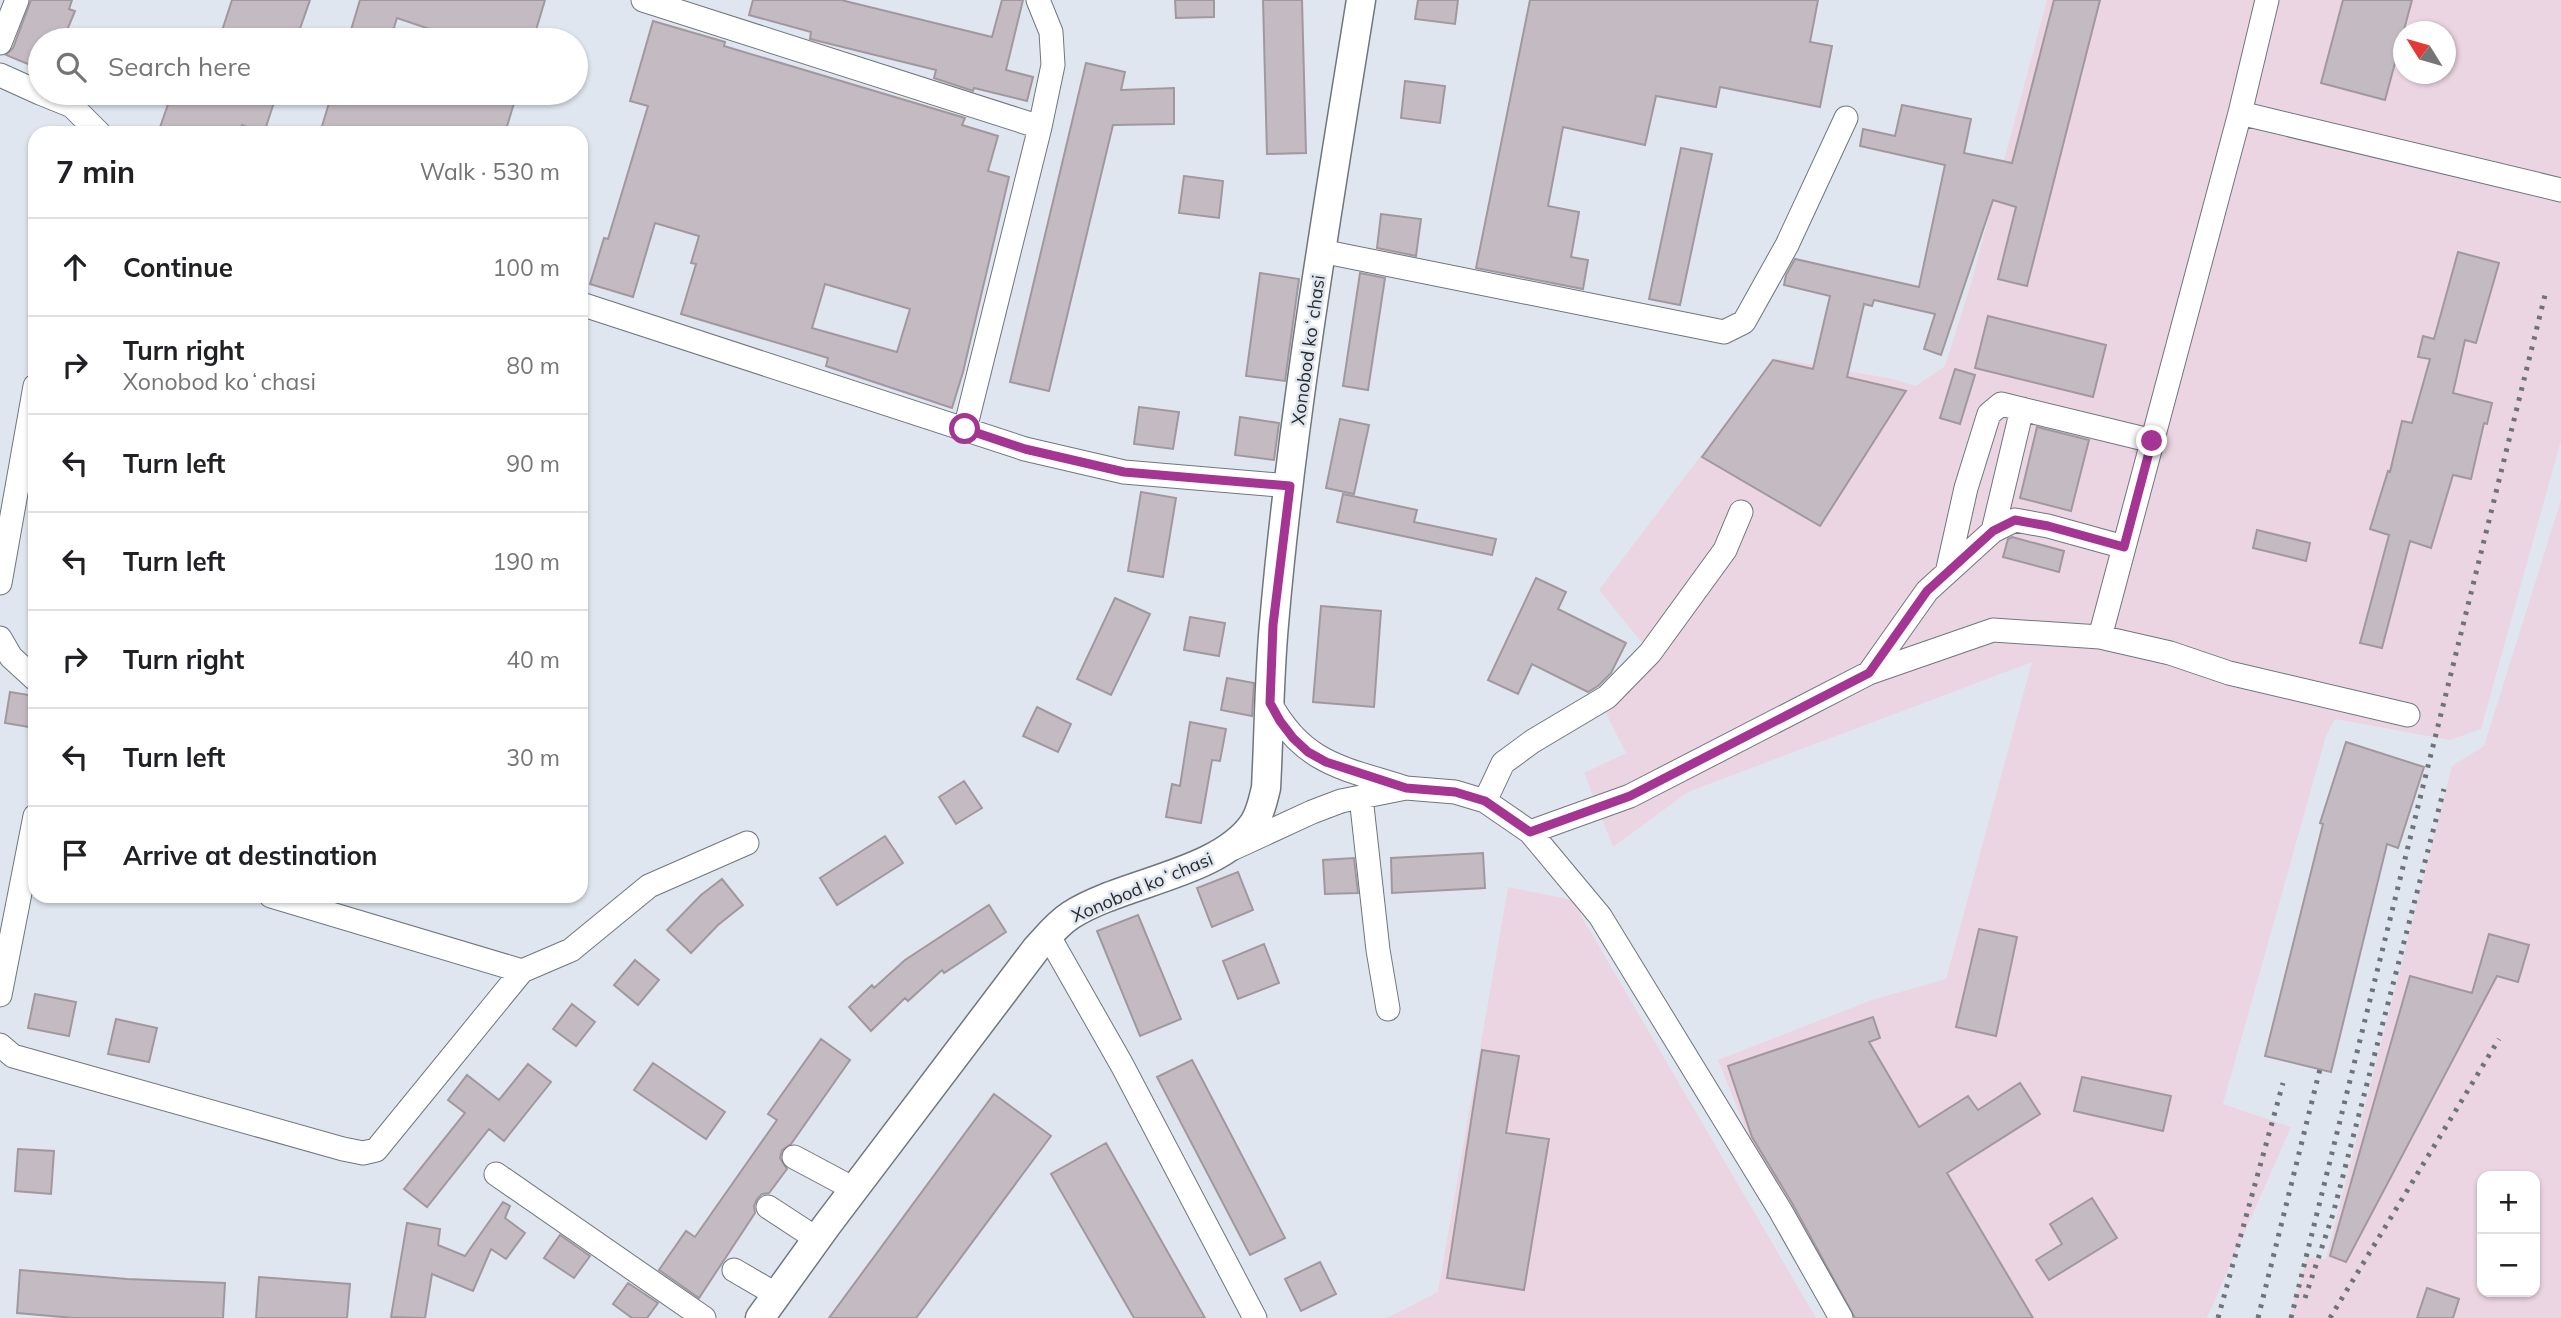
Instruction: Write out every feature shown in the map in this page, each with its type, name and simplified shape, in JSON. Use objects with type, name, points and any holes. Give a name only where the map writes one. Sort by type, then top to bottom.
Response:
[{"type":"main road","name":"Xonobod koʻchasi","points":[[760,1318],[854,1189],[1048,935],[1059,924],[1088,906],[1215,856],[1247,833],[1260,812],[1266,788],[1273,625],[1290,486],[1321,251],[1361,0]]},
{"type":"street","points":[[0,43],[17,0]]},
{"type":"street","points":[[643,0],[1040,127]]},
{"type":"street","points":[[965,429],[1053,65],[1051,32],[1038,0]]},
{"type":"street","points":[[2100,637],[2240,113],[2267,0]]},
{"type":"street","points":[[0,75],[28,88]]},
{"type":"street","points":[[70,105],[90,126]]},
{"type":"street","points":[[2240,113],[2561,190]]},
{"type":"street","points":[[1321,251],[1724,332],[1744,322],[1787,245],[1846,118]]},
{"type":"street","points":[[588,306],[1025,449],[1124,472],[1290,486]]},
{"type":"street","points":[[1947,573],[1966,488],[1989,414],[2001,404],[2152,441]]},
{"type":"street","points":[[1993,531],[2022,409]]},
{"type":"street","points":[[0,583],[28,425]]},
{"type":"street","points":[[1485,801],[1503,764],[1533,741],[1607,697],[1650,653],[1725,550],[1741,513]]},
{"type":"street","points":[[1869,673],[1927,591],[1993,531],[2015,520],[2048,526],[2124,547]]},
{"type":"street","points":[[1530,832],[1630,796],[1869,673],[1993,631],[2100,637],[2170,653],[2229,673],[2408,715]]},
{"type":"street","points":[[0,638],[11,657],[28,673]]},
{"type":"street","points":[[1270,703],[1293,738],[1308,752],[1326,762],[1406,788],[1455,792],[1485,801],[1530,832],[1600,916],[1780,1210],[1841,1318]]},
{"type":"street","points":[[1215,856],[1342,801],[1406,788]]},
{"type":"street","points":[[1361,797],[1378,950],[1388,1009]]},
{"type":"street","points":[[0,1045],[13,1056],[356,1153],[370,1153],[381,1147],[522,971],[571,950],[649,886],[747,843]]},
{"type":"street","points":[[0,995],[28,853]]},
{"type":"street","points":[[294,903],[522,971]]},
{"type":"street","points":[[1048,935],[1122,1065],[1255,1318]]},
{"type":"street","points":[[794,1157],[854,1189]]},
{"type":"street","points":[[496,1174],[704,1318]]},
{"type":"street","points":[[768,1207],[817,1239]]},
{"type":"street","points":[[734,1270],[777,1295]]},
{"type":"shaded area","points":[[2047,0],[2561,0],[2561,440],[2481,729],[2450,740],[2335,719],[2326,736],[2223,1104],[2291,1127],[2207,1318],[1855,1318],[1751,1142],[1718,1060],[1872,1000],[1946,979],[2032,662],[1688,792],[1613,847],[1584,773],[1626,753],[1598,698],[1643,644],[1599,590],[1775,358],[1893,379],[1916,386],[1945,366],[1972,280]]},
{"type":"shaded area","points":[[2561,500],[2561,1318],[2289,1318],[2307,1258],[2326,1259],[2452,766],[2484,746]]},
{"type":"shaded area","points":[[1508,887],[1572,900],[1816,1318],[1387,1318],[1438,1292]]},
{"type":"building","points":[[31,0],[72,0],[69,9],[75,11],[68,28],[28,28],[28,64],[6,55],[13,48]]},
{"type":"building","points":[[232,0],[310,0],[300,28],[223,28]]},
{"type":"building","points":[[360,0],[545,0],[537,28],[427,28],[397,18],[394,28],[352,28]]},
{"type":"building","points":[[753,0],[841,0],[992,37],[1002,0],[1023,0],[1006,70],[1033,77],[1027,101],[974,88],[973,91],[934,78],[936,70],[810,39],[811,32],[749,15]]},
{"type":"building","points":[[1175,0],[1214,0],[1214,17],[1176,18]]},
{"type":"building","points":[[1263,0],[1302,0],[1306,153],[1267,154]]},
{"type":"building","points":[[1418,0],[1458,0],[1455,24],[1415,19]]},
{"type":"building","points":[[1530,0],[1818,0],[1810,42],[1832,46],[1820,107],[1720,87],[1716,107],[1656,96],[1645,145],[1563,127],[1548,206],[1579,212],[1571,257],[1588,260],[1583,289],[1476,268]]},
{"type":"building","points":[[2054,0],[2100,0],[2027,286],[1998,279],[2016,207],[1993,200],[1941,355],[1924,349],[1935,314],[1874,300],[1872,306],[1864,304],[1847,377],[1906,391],[1820,526],[1702,457],[1773,360],[1813,369],[1830,296],[1784,285],[1795,259],[1919,287],[1945,165],[1860,146],[1863,129],[1895,136],[1902,105],[1971,119],[1964,153],[2012,163]]},
{"type":"building","points":[[2343,0],[2412,0],[2406,21],[2393,21],[2393,70],[2385,100],[2321,83]]},
{"type":"building","points":[[653,21],[725,42],[724,46],[965,118],[962,125],[998,136],[988,171],[1009,177],[952,408],[826,366],[828,358],[681,314],[696,264],[691,263],[699,236],[655,223],[633,297],[590,284],[604,238],[608,239],[648,106],[630,101]],"holes":[[[825,284],[910,309],[897,352],[812,328]]]},
{"type":"building","points":[[1086,63],[1125,72],[1121,90],[1174,88],[1174,124],[1113,125],[1049,391],[1010,382]]},
{"type":"building","points":[[1405,81],[1445,86],[1440,123],[1401,118]]},
{"type":"building","points":[[168,105],[273,105],[266,126],[160,126]]},
{"type":"building","points":[[328,105],[513,105],[507,126],[322,126]]},
{"type":"building","points":[[1681,148],[1712,154],[1680,305],[1649,299]]},
{"type":"building","points":[[1184,176],[1223,181],[1219,218],[1179,213]]},
{"type":"building","points":[[1381,214],[1421,219],[1416,256],[1377,248]]},
{"type":"building","points":[[2458,252],[2499,263],[2476,343],[2465,340],[2453,393],[2492,403],[2487,424],[2484,423],[2471,479],[2453,475],[2431,548],[2410,541],[2382,648],[2360,643],[2389,535],[2370,529],[2388,471],[2390,472],[2402,421],[2412,423],[2430,359],[2418,357],[2423,336],[2434,339]]},
{"type":"building","points":[[1260,273],[1299,279],[1285,381],[1246,376]]},
{"type":"building","points":[[1360,273],[1385,278],[1368,390],[1343,386]]},
{"type":"building","points":[[1988,316],[2106,345],[2093,397],[1975,368]]},
{"type":"building","points":[[1955,369],[1975,375],[1960,424],[1940,418]]},
{"type":"building","points":[[1139,407],[1179,412],[1173,449],[1134,444]]},
{"type":"building","points":[[1240,417],[1279,423],[1274,460],[1235,455]]},
{"type":"building","points":[[1340,419],[1369,425],[1354,494],[1326,488]]},
{"type":"building","points":[[2037,427],[2089,440],[2071,511],[2020,498]]},
{"type":"building","points":[[1141,492],[1176,498],[1163,577],[1128,571]]},
{"type":"building","points":[[1343,494],[1417,510],[1414,522],[1496,539],[1492,555],[1337,522]]},
{"type":"building","points":[[2257,530],[2310,543],[2306,561],[2253,548]]},
{"type":"building","points":[[2012,537],[2064,551],[2059,572],[2003,557],[2008,539]]},
{"type":"building","points":[[1536,578],[1566,592],[1558,609],[1626,643],[1611,673],[1588,692],[1532,664],[1518,694],[1488,680]]},
{"type":"building","points":[[1115,598],[1150,614],[1111,695],[1077,679]]},
{"type":"building","points":[[1321,606],[1381,611],[1374,707],[1313,702]]},
{"type":"building","points":[[1190,617],[1225,623],[1219,656],[1184,650]]},
{"type":"building","points":[[1227,678],[1254,683],[1252,716],[1221,710]]},
{"type":"building","points":[[10,692],[28,695],[28,727],[5,723]]},
{"type":"building","points":[[1037,707],[1071,724],[1058,752],[1023,736]]},
{"type":"building","points":[[1190,722],[1226,729],[1220,761],[1212,760],[1201,823],[1166,817],[1172,784],[1180,786]]},
{"type":"building","points":[[2346,742],[2424,767],[2398,848],[2387,844],[2331,1072],[2265,1056],[2323,824],[2320,823]]},
{"type":"building","points":[[964,781],[982,808],[956,824],[939,797]]},
{"type":"building","points":[[885,836],[903,863],[837,905],[820,878]]},
{"type":"building","points":[[1483,853],[1485,888],[1392,893],[1391,858]]},
{"type":"building","points":[[1354,858],[1358,893],[1325,894],[1323,860]]},
{"type":"building","points":[[1238,872],[1253,910],[1212,927],[1197,888]]},
{"type":"building","points":[[722,879],[743,905],[718,925],[691,953],[667,930],[701,895]]},
{"type":"building","points":[[989,905],[1006,932],[944,973],[942,970],[908,1001],[905,998],[871,1031],[849,1007],[905,960]]},
{"type":"building","points":[[1138,915],[1181,1019],[1140,1036],[1097,931]]},
{"type":"building","points":[[1979,929],[2017,937],[1996,1036],[1956,1027]]},
{"type":"building","points":[[2489,934],[2529,945],[2518,982],[2497,976],[2346,1262],[2330,1256],[2410,976],[2472,993]]},
{"type":"building","points":[[1264,944],[1279,983],[1238,999],[1223,961]]},
{"type":"building","points":[[635,960],[659,980],[638,1005],[614,985]]},
{"type":"building","points":[[35,994],[76,1002],[69,1036],[28,1028]]},
{"type":"building","points":[[572,1004],[595,1022],[576,1046],[553,1029]]},
{"type":"building","points":[[1873,1017],[1880,1038],[1869,1042],[1919,1127],[1968,1096],[1978,1110],[2020,1083],[2040,1114],[1947,1173],[2033,1318],[1855,1318],[1792,1203],[1752,1137],[1728,1066]]},
{"type":"building","points":[[116,1019],[157,1028],[149,1062],[108,1054]]},
{"type":"building","points":[[821,1039],[850,1060],[791,1144],[782,1150],[780,1158],[787,1169],[769,1193],[762,1194],[757,1199],[755,1213],[699,1298],[659,1270],[686,1231],[695,1237],[777,1120],[768,1114]]},
{"type":"building","points":[[1482,1050],[1519,1056],[1506,1133],[1549,1139],[1524,1290],[1447,1278]]},
{"type":"building","points":[[1192,1060],[1285,1238],[1250,1255],[1157,1077]]},
{"type":"building","points":[[653,1063],[725,1112],[706,1139],[634,1090]]},
{"type":"building","points":[[528,1064],[551,1082],[504,1141],[489,1129],[427,1207],[404,1189],[465,1113],[448,1100],[467,1075],[499,1100]]},
{"type":"building","points":[[2082,1077],[2171,1096],[2163,1131],[2074,1111]]},
{"type":"building","points":[[994,1094],[1051,1136],[916,1318],[829,1318]]},
{"type":"building","points":[[1106,1143],[1205,1318],[1134,1318],[1051,1174]]},
{"type":"building","points":[[18,1149],[54,1151],[51,1194],[15,1191]]},
{"type":"building","points":[[2092,1198],[2117,1238],[2049,1280],[2036,1260],[2062,1244],[2050,1224]]},
{"type":"building","points":[[503,1202],[510,1206],[505,1218],[525,1233],[506,1259],[491,1249],[473,1291],[432,1274],[425,1318],[391,1317],[407,1223],[440,1229],[438,1245],[465,1256]]},
{"type":"building","points":[[560,1235],[590,1256],[574,1278],[544,1258]]},
{"type":"building","points":[[1320,1262],[1336,1294],[1301,1311],[1285,1279]]},
{"type":"building","points":[[20,1270],[127,1279],[225,1283],[223,1318],[74,1318],[17,1313]]},
{"type":"building","points":[[259,1277],[350,1284],[347,1318],[256,1318]]},
{"type":"building","points":[[628,1283],[658,1303],[647,1318],[632,1318],[613,1304]]},
{"type":"building","points":[[2427,1288],[2459,1299],[2453,1318],[2417,1318]]},
{"type":"railway","points":[[2291,1318],[2546,291]]},
{"type":"railway","points":[[2305,1298],[2333,1214],[2444,789]]},
{"type":"railway","points":[[2330,1318],[2499,1039]]},
{"type":"railway","points":[[2258,1318],[2320,1069]]},
{"type":"railway","points":[[2218,1318],[2283,1083]]},
{"type":"route","points":[[965,429],[1025,449],[1124,472],[1290,486],[1273,625],[1270,703],[1280,721],[1308,752],[1326,762],[1406,788],[1455,792],[1485,801],[1530,832],[1630,796],[1869,673],[1927,591],[1993,531],[2015,520],[2048,526],[2124,547],[2152,441]]}]
